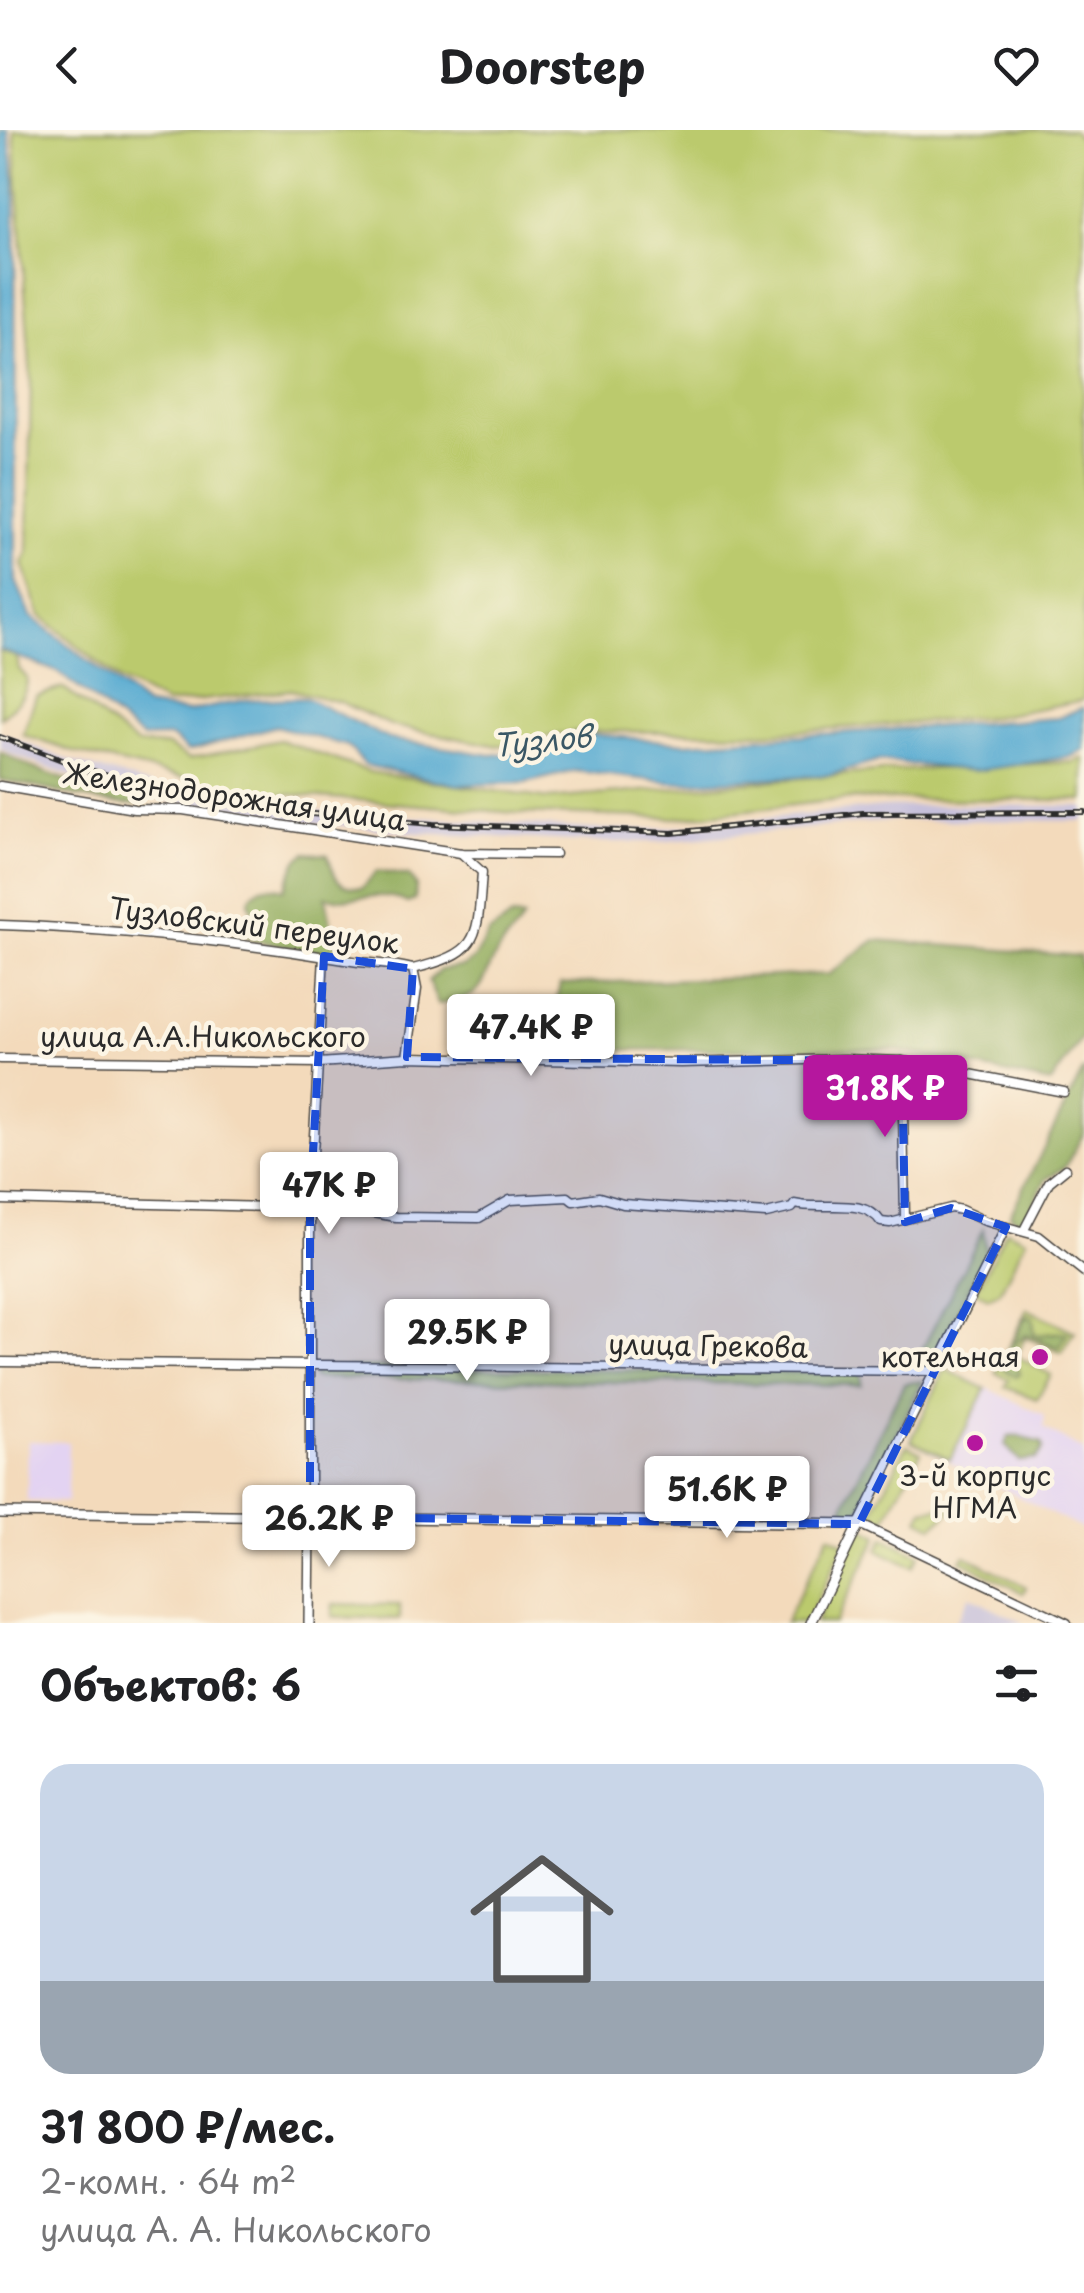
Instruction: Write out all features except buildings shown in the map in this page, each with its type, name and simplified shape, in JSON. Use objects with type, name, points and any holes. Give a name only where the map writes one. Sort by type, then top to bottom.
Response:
[{"type":"street","name":"Железнодорожная улица","points":[[0,786],[134,809],[183,810],[461,852],[555,854]]},
{"type":"street","points":[[413,969],[458,956],[472,940],[482,872],[461,852]]},
{"type":"street","name":"Тузловский переулок","points":[[0,924],[110,928],[413,969],[418,989],[407,1057]]},
{"type":"street","points":[[309,1623],[310,1208],[324,956]]},
{"type":"street","name":"улица А.А.Никольского","points":[[0,1059],[319,1063],[407,1057],[680,1063],[845,1059],[902,1061],[1064,1092]]},
{"type":"street","points":[[902,1061],[905,1218]]},
{"type":"street","points":[[1024,1230],[1049,1182],[1064,1169]]},
{"type":"street","points":[[0,1200],[310,1208],[324,1214],[346,1208],[396,1217],[479,1218],[510,1200],[599,1197],[623,1204],[766,1214],[795,1204],[858,1206],[881,1222],[919,1218],[951,1208],[1048,1241],[1084,1272]]},
{"type":"street","points":[[811,1623],[1006,1227]]},
{"type":"street","name":"улица Грекова","points":[[0,1362],[934,1372]]},
{"type":"street","points":[[0,1513],[859,1524],[1067,1623]]},
{"type":"highlighted area","points":[[324,956],[413,969],[407,1057],[902,1061],[905,1222],[951,1208],[1006,1227],[859,1524],[310,1517],[310,1208]]},
{"type":"shaded area","points":[[0,733],[74,762],[177,792],[280,808],[591,829],[656,829],[882,807],[946,805],[1084,806],[1084,821],[898,820],[658,842],[417,833],[275,819],[130,792],[13,755],[0,748]]},
{"type":"shaded area","points":[[944,1367],[1045,1416],[1043,1428],[1084,1451],[1084,1530],[909,1441]]},
{"type":"shaded area","points":[[28,1441],[68,1442],[67,1502],[27,1501]]},
{"type":"shaded area","points":[[969,1596],[1024,1623],[955,1623]]},
{"type":"green space","points":[[14,130],[1073,130],[1084,144],[1084,700],[994,717],[768,733],[580,731],[498,746],[393,726],[340,702],[291,690],[167,704],[120,681],[40,615],[23,564],[28,553],[31,380]]},
{"type":"green space","points":[[0,651],[17,657],[27,684],[15,705],[0,718]]},
{"type":"green space","points":[[63,688],[137,744],[168,746],[189,759],[280,740],[370,772],[548,799],[886,771],[1074,762],[1084,758],[1084,800],[848,799],[676,818],[516,813],[235,790],[74,752],[23,735],[36,696]]},
{"type":"green space","points":[[0,752],[72,782],[136,796],[142,803],[96,800],[0,780]]},
{"type":"green space","points":[[306,853],[328,855],[338,880],[347,886],[362,888],[377,871],[409,876],[416,885],[415,900],[407,903],[387,896],[326,897],[335,948],[332,954],[251,940],[246,934],[253,913],[249,901],[252,896],[264,888],[284,889],[297,860]]},
{"type":"green space","points":[[512,917],[523,918],[474,994],[438,1004],[428,981],[440,970],[464,966],[474,959],[489,933]]},
{"type":"green space","points":[[875,940],[1080,956],[1084,1035],[1051,1083],[892,1049],[546,1050],[560,984],[829,974]]},
{"type":"green space","points":[[1084,1069],[1084,1133],[1065,1167],[1046,1179],[1024,1224],[1010,1215]]},
{"type":"green space","points":[[983,1230],[986,1254],[930,1368],[914,1366]]},
{"type":"green space","points":[[1006,1230],[1026,1239],[1000,1292],[988,1298],[976,1291]]},
{"type":"green space","points":[[1027,1309],[1075,1332],[1062,1353],[1025,1337],[1017,1356],[1051,1375],[1037,1399],[1005,1387],[1009,1380],[996,1373]]},
{"type":"green space","points":[[1026,1316],[1033,1318],[1034,1334],[1068,1333],[1059,1348],[1026,1334],[1016,1342],[1016,1377],[1001,1367]]},
{"type":"green space","points":[[319,1367],[861,1373],[861,1385],[313,1378]]},
{"type":"green space","points":[[945,1369],[986,1389],[950,1459],[911,1441]]},
{"type":"green space","points":[[923,1381],[857,1516],[840,1514],[904,1384]]},
{"type":"green space","points":[[1008,1437],[1041,1443],[1043,1449],[1036,1459],[1019,1461],[1005,1445]]},
{"type":"green space","points":[[907,1445],[921,1452],[885,1520],[872,1513]]},
{"type":"green space","points":[[948,1506],[951,1511],[933,1526],[919,1519],[924,1510]]},
{"type":"green space","points":[[861,1527],[878,1536],[834,1623],[815,1623]]},
{"type":"green space","points":[[829,1535],[845,1543],[806,1623],[785,1623]]},
{"type":"green space","points":[[884,1538],[919,1555],[913,1567],[878,1550]]},
{"type":"green space","points":[[965,1555],[1026,1587],[1023,1593],[961,1560]]},
{"type":"green space","points":[[333,1604],[400,1605],[400,1619],[332,1617]]},
{"type":"water","name":"Тузлов","points":[[0,130],[8,130],[15,182],[16,581],[31,616],[146,706],[188,712],[244,700],[306,698],[389,739],[491,755],[523,752],[579,733],[686,743],[1058,718],[1084,707],[1084,750],[1070,757],[975,771],[879,761],[830,775],[675,783],[575,771],[525,783],[457,785],[365,765],[348,746],[276,726],[188,751],[171,737],[143,738],[58,672],[0,650]]},
{"type":"railway","points":[[0,737],[89,770],[187,796],[288,812],[433,824],[672,833],[863,813],[1084,812]]},
{"type":"place","name":"котельная","points":[[1040,1357]]},
{"type":"place","name":"3-й корпус НГМА","points":[[975,1443]]}]
